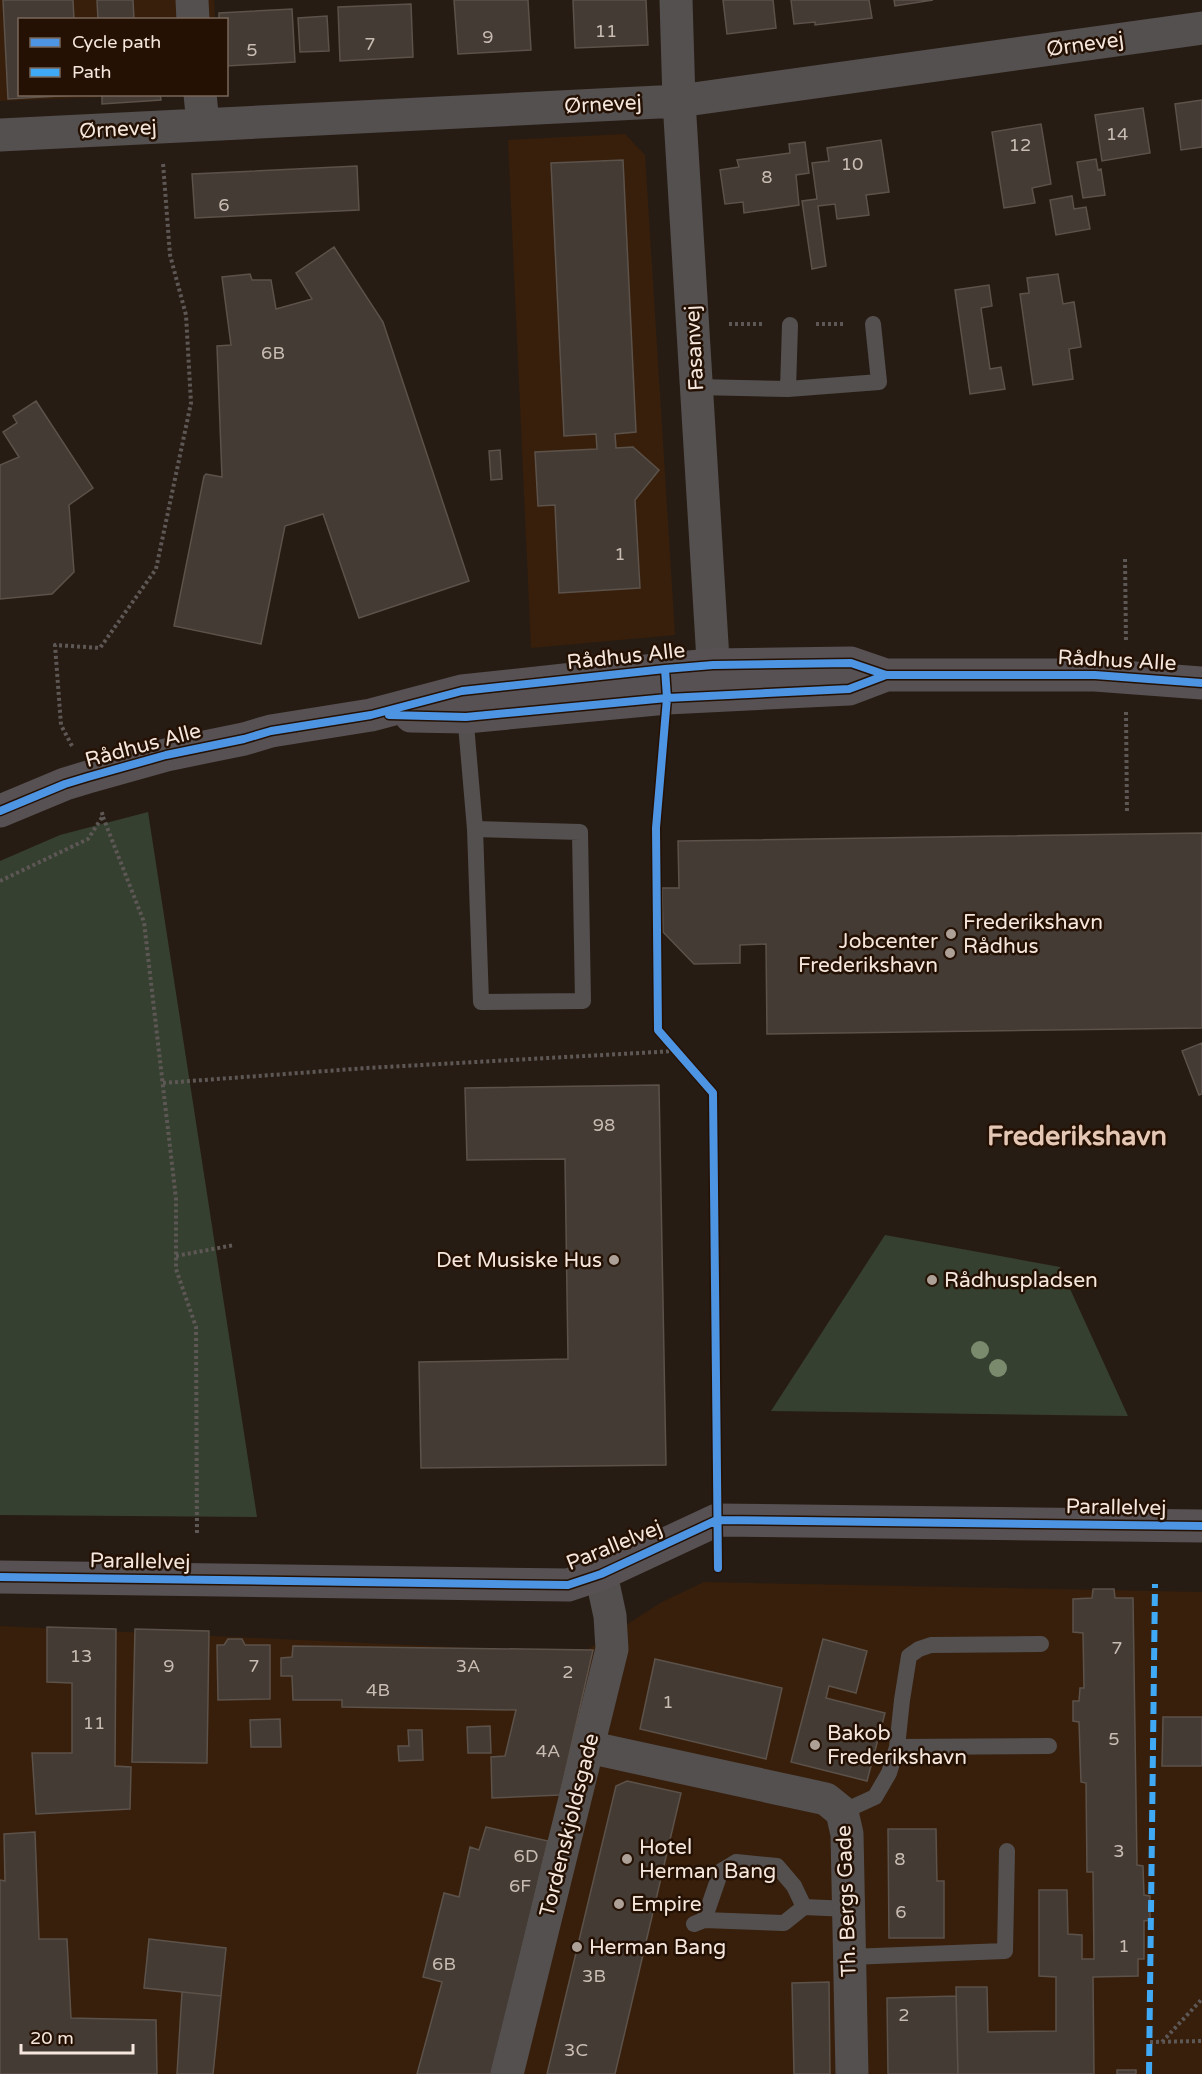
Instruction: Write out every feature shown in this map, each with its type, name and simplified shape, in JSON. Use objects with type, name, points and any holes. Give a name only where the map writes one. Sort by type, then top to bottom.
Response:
[{"type":"street","points":[[192,0],[193,18]]},
{"type":"street","name":"Fasanvej","points":[[676,0],[679,101],[714,681]]},
{"type":"street","name":"Ørnevej","points":[[0,135],[160,126],[201,109],[679,101],[1202,28]]},
{"type":"street","name":"Rådhus Alle","points":[[0,811],[88,777],[166,755],[272,731],[371,715],[464,704],[665,669],[714,681],[851,663],[886,675],[1095,675],[1202,683]]},
{"type":"street","name":"Parallelvej","points":[[0,1577],[568,1585],[601,1574],[717,1520],[1202,1526]]},
{"type":"street","name":"Tordenskjoldsgade","points":[[507,2074],[612,1649],[610,1616],[601,1574]]},
{"type":"street","name":"Th. Bergs Gade","points":[[588,1747],[826,1799],[842,1812],[847,1834],[852,2074]]},
{"type":"lane","points":[[696,387],[788,389],[879,382],[873,324]]},
{"type":"lane","points":[[788,389],[790,325]]},
{"type":"lane","points":[[464,704],[475,829],[481,1002],[583,1001],[580,832],[475,829]]},
{"type":"lane","points":[[842,1812],[875,1797],[889,1773],[897,1747],[909,1656],[931,1645],[1041,1644]]},
{"type":"lane","points":[[897,1747],[1049,1746]]},
{"type":"lane","points":[[849,1957],[1005,1951],[1007,1851]]},
{"type":"lane","points":[[804,1907],[794,1886],[777,1866],[736,1862],[721,1871],[699,1922],[784,1923],[804,1907],[849,1909]]},
{"type":"path","points":[[160,126],[170,255],[186,315],[191,403],[156,569],[100,648],[55,645],[61,725],[88,777],[144,922],[176,1199],[176,1269],[196,1327],[197,1536]]},
{"type":"path","points":[[0,881],[88,839],[103,816]]},
{"type":"path","points":[[669,1044],[683,1059]]},
{"type":"path","points":[[163,1083],[367,1068],[675,1051]]},
{"type":"path","points":[[176,1256],[234,1245]]},
{"type":"path","points":[[1162,2042],[1202,1999]]},
{"type":"path","points":[[1150,2042],[1202,2041]]},
{"type":"shaded area","points":[[0,0],[214,0],[215,18],[18,18],[18,96],[128,96],[0,101]]},
{"type":"shaded area","points":[[625,134],[645,155],[675,635],[531,648],[508,140]]},
{"type":"shaded area","points":[[704,1582],[1202,1592],[1202,2074],[0,2074],[0,1626],[582,1653],[662,1602]]},
{"type":"green space","points":[[148,812],[257,1517],[0,1515],[0,861],[60,835]]},
{"type":"green space","points":[[885,1235],[1060,1267],[1128,1416],[771,1411]]},
{"type":"building","points":[[3,0],[73,0],[74,18],[18,18],[18,96],[60,96],[8,99]]},
{"type":"building","points":[[97,0],[133,0],[134,18],[98,18]]},
{"type":"building","points":[[454,0],[528,0],[531,50],[458,54]]},
{"type":"building","points":[[573,0],[646,0],[648,45],[575,48]]},
{"type":"building","points":[[723,0],[773,0],[776,28],[727,34]]},
{"type":"building","points":[[791,0],[869,0],[872,18],[815,25],[815,22],[794,24]]},
{"type":"building","points":[[894,0],[933,0],[895,6]]},
{"type":"building","points":[[411,4],[413,57],[340,61],[338,7]]},
{"type":"building","points":[[292,9],[295,62],[228,66],[228,18],[219,18],[219,13]]},
{"type":"building","points":[[327,16],[329,51],[300,52],[298,18]]},
{"type":"building","points":[[102,96],[160,96],[161,100],[102,104]]},
{"type":"building","points":[[1202,100],[1202,147],[1181,150],[1175,104]]},
{"type":"building","points":[[1143,108],[1150,153],[1102,161],[1095,115]]},
{"type":"building","points":[[1041,124],[1051,184],[1032,188],[1035,203],[1004,208],[992,132]]},
{"type":"building","points":[[881,140],[889,192],[866,195],[869,215],[837,219],[835,204],[818,206],[826,266],[812,269],[802,201],[817,199],[812,163],[829,161],[827,148]]},
{"type":"building","points":[[805,142],[809,173],[796,175],[799,205],[744,213],[743,202],[725,204],[720,170],[739,167],[737,160],[790,153],[789,144]]},
{"type":"building","points":[[1096,159],[1098,170],[1101,169],[1105,195],[1083,198],[1077,162]]},
{"type":"building","points":[[623,160],[636,432],[615,434],[616,448],[633,447],[659,470],[635,500],[640,588],[559,593],[555,505],[538,506],[535,452],[597,449],[596,434],[564,436],[551,163]]},
{"type":"building","points":[[357,166],[359,210],[195,218],[192,174]]},
{"type":"building","points":[[1072,196],[1074,209],[1086,207],[1090,229],[1056,235],[1050,200]]},
{"type":"building","points":[[334,247],[383,322],[469,581],[359,618],[323,514],[285,526],[261,644],[174,626],[204,476],[206,474],[222,477],[217,346],[231,345],[222,277],[250,274],[252,280],[271,280],[276,309],[312,299],[296,273]]},
{"type":"building","points":[[1058,274],[1063,304],[1074,302],[1081,347],[1069,349],[1073,379],[1033,385],[1020,294],[1029,293],[1027,278]]},
{"type":"building","points":[[989,285],[992,306],[981,308],[990,369],[1001,367],[1005,389],[970,394],[955,290]]},
{"type":"building","points":[[36,401],[93,488],[69,505],[74,572],[52,594],[0,599],[0,465],[19,457],[3,432],[17,423],[13,416]]},
{"type":"building","points":[[500,450],[502,479],[491,480],[489,451]]},
{"type":"building","points":[[1202,833],[1202,1028],[767,1034],[766,944],[740,945],[740,963],[694,964],[663,932],[662,888],[679,888],[678,841]]},
{"type":"building","points":[[1202,1043],[1202,1094],[1199,1095],[1182,1051]]},
{"type":"building","name":"Det Musiske Hus","points":[[659,1085],[666,1465],[421,1468],[419,1362],[568,1359],[565,1159],[467,1160],[465,1088]]},
{"type":"building","points":[[1093,1589],[1114,1589],[1115,1598],[1133,1598],[1137,1865],[1143,1866],[1144,1895],[1150,1896],[1150,1920],[1144,1921],[1144,1959],[1138,1959],[1138,1976],[1093,1977],[1094,2074],[958,2074],[956,1987],[987,1987],[988,2032],[1056,2031],[1056,1977],[1039,1976],[1039,1890],[1067,1890],[1068,1934],[1082,1935],[1082,1959],[1094,1959],[1093,1872],[1087,1872],[1086,1783],[1081,1782],[1079,1722],[1073,1721],[1073,1701],[1079,1701],[1080,1688],[1084,1688],[1083,1633],[1073,1632],[1073,1599],[1092,1598]]},
{"type":"building","points":[[47,1627],[116,1629],[115,1766],[131,1767],[130,1809],[36,1814],[32,1753],[72,1753],[72,1683],[47,1682]]},
{"type":"building","points":[[135,1629],[209,1631],[207,1763],[132,1762]]},
{"type":"building","points":[[228,1639],[242,1639],[245,1645],[270,1645],[270,1699],[218,1700],[217,1645],[224,1645]]},
{"type":"building","points":[[823,1639],[867,1651],[856,1693],[829,1686],[826,1698],[885,1713],[867,1781],[791,1762]]},
{"type":"building","points":[[293,1646],[593,1650],[560,1795],[492,1798],[491,1757],[505,1756],[516,1710],[342,1707],[342,1700],[293,1700],[292,1676],[281,1676],[281,1658],[292,1657]]},
{"type":"building","points":[[655,1659],[782,1688],[766,1759],[640,1729]]},
{"type":"building","points":[[1163,1717],[1202,1717],[1202,1766],[1162,1766]]},
{"type":"building","points":[[280,1719],[281,1747],[251,1747],[250,1720]]},
{"type":"building","points":[[490,1726],[491,1753],[468,1753],[467,1727]]},
{"type":"building","points":[[408,1730],[422,1730],[423,1760],[399,1761],[398,1746],[409,1746]]},
{"type":"building","points":[[627,1781],[681,1793],[615,2074],[547,2074],[616,1786]]},
{"type":"building","points":[[486,1827],[548,1841],[492,2074],[417,2074],[442,1982],[423,1977],[444,1893],[459,1897],[470,1847],[479,1850]]},
{"type":"building","points":[[888,1829],[936,1829],[937,1881],[944,1881],[944,1938],[889,1938]]},
{"type":"building","points":[[35,1832],[39,1939],[67,1939],[71,2018],[156,2020],[157,2074],[0,2074],[0,1880],[5,1881],[4,1834]]},
{"type":"building","points":[[149,1939],[226,1948],[221,1996],[144,1988]]},
{"type":"building","points":[[829,1982],[830,2074],[794,2074],[792,1983]]},
{"type":"building","points":[[182,1992],[221,1996],[213,2074],[177,2074]]},
{"type":"building","points":[[956,1996],[958,2074],[888,2074],[887,1998]]},
{"type":"building","points":[[1117,2070],[1136,2070],[1136,2074],[1117,2074]]},
{"type":"marked path","points":[[1149,2074],[1155,1584]]},
{"type":"cycle path","points":[[0,811],[88,777],[166,755],[271,731],[371,715],[462,691],[665,669],[713,665],[851,663],[886,675],[1095,675],[1202,683]]},
{"type":"cycle path","points":[[665,669],[667,698],[656,828],[658,1030],[713,1093],[718,1568]]},
{"type":"cycle path","points":[[389,715],[466,717],[667,698],[849,689],[886,675]]},
{"type":"cycle path","points":[[0,1577],[568,1585],[601,1574],[717,1520],[1202,1526]]},
{"type":"place","name":"Frederikshavn Rådhus","points":[[951,934]]},
{"type":"place","name":"Jobcenter Frederikshavn","points":[[950,953]]},
{"type":"place","name":"Det Musiske Hus","points":[[614,1260]]},
{"type":"place","name":"Rådhuspladsen","points":[[932,1280]]},
{"type":"place","name":"Bakob Frederikshavn","points":[[815,1745]]},
{"type":"place","name":"Hotel Herman Bang","points":[[627,1859]]},
{"type":"place","name":"Empire","points":[[619,1904]]},
{"type":"place","name":"Herman Bang","points":[[577,1947]]},
{"type":"district","name":"Frederikshavn","points":[[1077,1136]]}]
